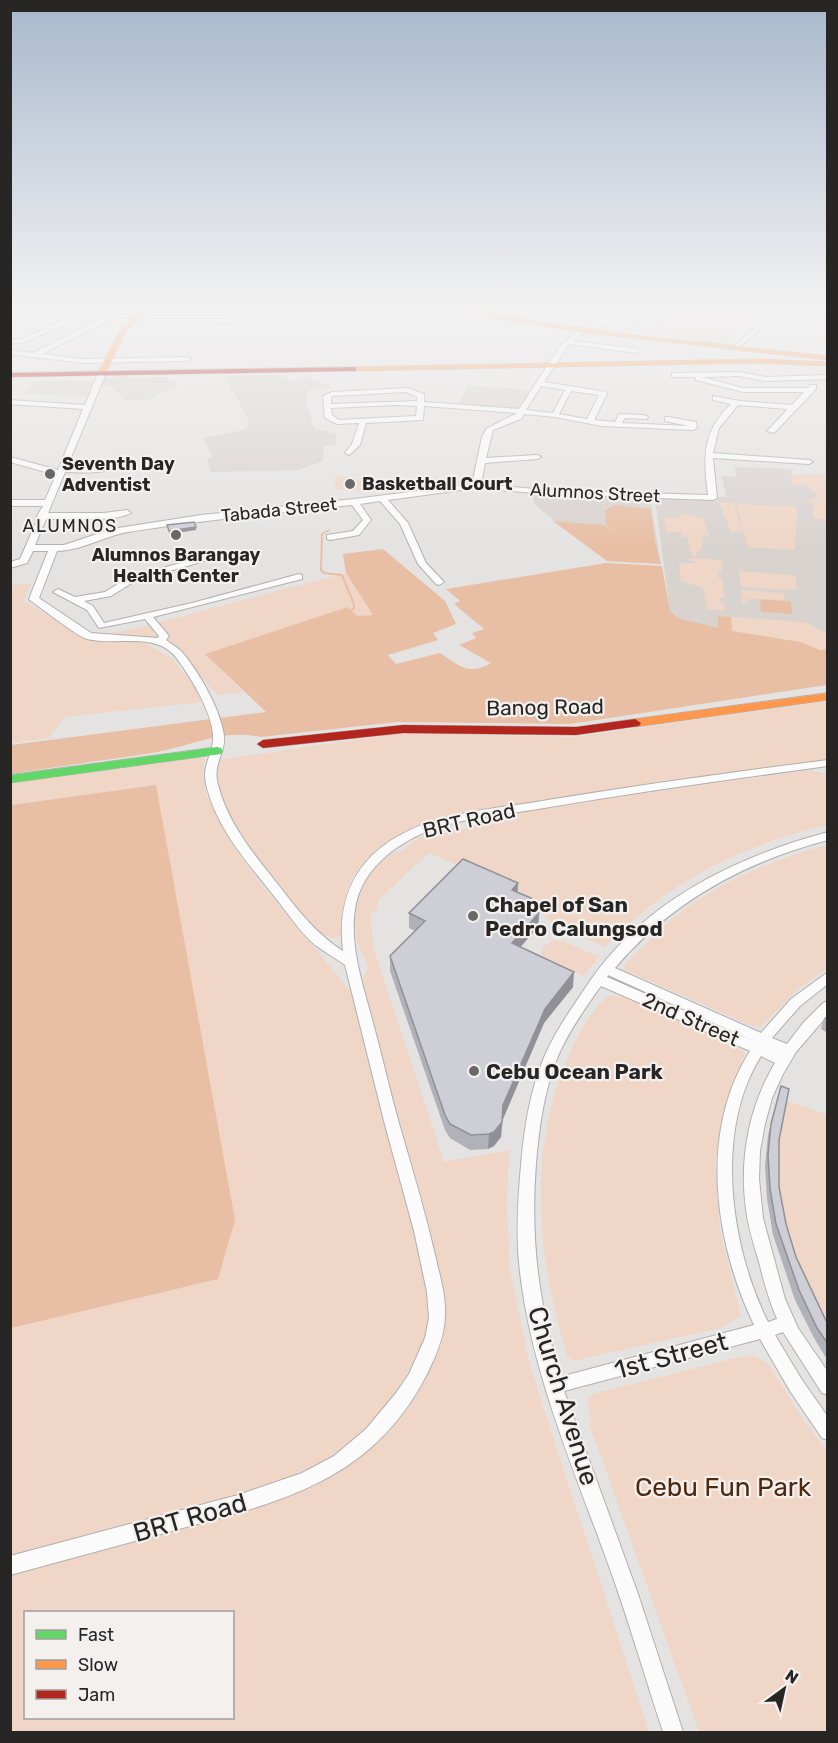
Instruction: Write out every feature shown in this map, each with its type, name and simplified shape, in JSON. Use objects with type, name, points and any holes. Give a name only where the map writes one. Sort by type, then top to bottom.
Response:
[{"type":"street","points":[[10,565],[24,561],[46,503],[97,386]]},
{"type":"street","points":[[476,486],[486,437],[490,429],[518,417],[538,386]]},
{"type":"street","points":[[554,386],[603,394],[589,422]]},
{"type":"street","points":[[732,386],[744,390],[808,392]]},
{"type":"street","points":[[771,431],[814,386]]},
{"type":"street","points":[[400,389],[419,393],[422,404],[420,418],[337,422],[330,420],[327,396],[400,389]]},
{"type":"street","points":[[555,415],[569,389]]},
{"type":"street","points":[[765,400],[767,395],[808,392]]},
{"type":"street","points":[[716,398],[795,407]]},
{"type":"street","points":[[10,402],[89,407]]},
{"type":"street","points":[[737,402],[720,420],[709,455],[809,462]]},
{"type":"street","points":[[327,406],[422,404],[522,411],[589,422],[693,428],[693,424],[668,419]]},
{"type":"street","points":[[618,424],[622,416],[644,417]]},
{"type":"street","points":[[349,453],[356,445],[363,421]]},
{"type":"street","name":"Alumnos Street","points":[[476,486],[546,492],[713,498],[707,467],[709,455]]},
{"type":"street","points":[[482,461],[537,457]]},
{"type":"street","points":[[10,459],[60,471],[110,467]]},
{"type":"street","name":"Tabada Street","points":[[28,548],[53,549],[75,545],[112,532],[178,521],[476,486]]},
{"type":"street","points":[[382,498],[404,523],[422,564],[439,582]]},
{"type":"street","points":[[330,537],[356,533],[365,523],[367,520],[354,502]]},
{"type":"street","points":[[10,503],[46,503]]},
{"type":"street","points":[[41,516],[104,516],[127,513]]},
{"type":"street","points":[[53,549],[34,600],[89,636],[161,641],[171,646],[193,674],[208,699],[218,744],[210,771],[213,792],[219,808],[239,843],[303,923],[320,942],[351,962]]},
{"type":"street","points":[[75,600],[108,594],[132,579],[207,558]]},
{"type":"street","points":[[58,592],[90,608],[102,626],[299,577]]},
{"type":"street","points":[[148,616],[163,633],[161,641]]},
{"type":"street","name":"Banog Road","points":[[263,744],[403,729],[576,731],[828,696]]},
{"type":"street","points":[[10,779],[218,744]]},
{"type":"street","name":"BRT Road","points":[[10,1566],[110,1541],[248,1501],[311,1478],[339,1463],[359,1447],[390,1414],[418,1372],[433,1339],[437,1316],[435,1290],[420,1217],[392,1124],[351,962],[348,931],[355,887],[370,865],[413,832],[454,821],[517,809],[828,763]]},
{"type":"street","name":"Church Avenue","points":[[673,1732],[629,1594],[555,1386],[536,1321],[529,1276],[525,1209],[530,1143],[537,1101],[553,1053],[571,1020],[602,974],[647,925],[707,884],[780,850],[828,836]]},
{"type":"street","name":"2nd Street","points":[[602,974],[786,1055]]},
{"type":"street","points":[[828,976],[788,1008],[760,1044],[736,1092],[726,1140],[724,1167],[726,1205],[731,1231],[750,1300],[764,1331],[828,1432]]},
{"type":"street","points":[[828,1006],[786,1055],[768,1087],[757,1120],[751,1175],[753,1208],[776,1296],[787,1324],[828,1387]]},
{"type":"street","name":"1st Street","points":[[555,1386],[787,1324]]},
{"type":"shaded area","points":[[30,386],[91,386],[86,396],[26,394]]},
{"type":"shaded area","points":[[176,386],[159,393],[150,401],[124,400],[112,387],[99,387]]},
{"type":"shaded area","points":[[230,386],[331,387],[323,389],[314,387],[307,392],[306,402],[314,428],[336,434],[336,445],[324,446],[323,461],[298,470],[211,472],[207,458],[212,457],[204,438],[244,430],[250,424]]},
{"type":"shaded area","points":[[467,386],[532,391],[520,410],[458,404]]},
{"type":"shaded area","points":[[735,467],[791,469],[792,475],[827,474],[827,649],[719,629],[678,618],[670,612],[655,499],[718,501],[718,497],[726,497],[722,476],[736,477]]},
{"type":"shaded area","points":[[532,494],[650,500],[661,564],[607,561],[541,510],[534,503]]},
{"type":"shaded area","points":[[614,505],[651,509],[661,564],[607,561],[553,521],[604,525],[613,533],[606,524],[605,511]]},
{"type":"shaded area","points":[[383,549],[445,601],[456,624],[433,633],[438,640],[388,655],[396,664],[440,653],[464,668],[476,669],[491,663],[459,645],[476,638],[472,633],[484,629],[454,604],[460,601],[446,589],[606,563],[662,566],[670,611],[678,618],[718,628],[718,616],[731,617],[732,631],[800,642],[820,650],[827,649],[827,685],[570,724],[397,722],[261,737],[221,736],[157,752],[11,774],[11,745],[266,712],[205,654],[348,607],[357,616],[373,615],[346,573],[343,554]]},
{"type":"shaded area","points":[[760,599],[791,602],[792,614],[761,612]]},
{"type":"shaded area","points":[[156,785],[235,1220],[218,1279],[11,1328],[11,805]]},
{"type":"green space","points":[[827,474],[827,520],[813,518],[814,506],[807,500],[820,497],[804,484],[792,485],[791,475]]},
{"type":"green space","name":"Basketball Court","points":[[335,476],[364,480],[365,492],[335,489]]},
{"type":"green space","points":[[719,502],[734,503],[742,531],[731,532]]},
{"type":"green space","points":[[736,504],[797,507],[795,550],[748,547]]},
{"type":"green space","points":[[680,513],[703,518],[709,536],[703,536],[702,548],[693,558],[687,537],[682,537],[681,532],[667,532],[663,518],[681,518]]},
{"type":"green space","points":[[688,558],[723,560],[718,578],[722,578],[724,598],[720,598],[720,603],[724,603],[725,611],[707,609],[703,588],[681,581],[679,563],[695,563]]},
{"type":"green space","points":[[739,571],[795,575],[797,590],[741,587]]},
{"type":"green space","points":[[346,573],[374,615],[357,616],[206,654],[243,692],[217,695],[169,640],[99,635],[138,628]]},
{"type":"green space","points":[[31,584],[23,601],[86,638],[141,641],[172,658],[198,691],[201,702],[64,717],[49,738],[11,743],[10,589],[12,585]]},
{"type":"green space","points":[[741,590],[784,593],[785,600],[747,599],[747,602],[742,603]]},
{"type":"green space","points":[[731,617],[804,622],[827,633],[827,649],[820,650],[799,642],[732,631]]},
{"type":"green space","points":[[827,701],[827,760],[524,803],[418,825],[379,850],[353,877],[345,898],[341,936],[334,938],[319,933],[260,864],[234,825],[217,784],[218,760],[402,733],[575,737]]},
{"type":"green space","points":[[199,757],[205,759],[203,774],[206,794],[234,847],[257,879],[352,993],[375,1090],[408,1204],[425,1276],[429,1328],[421,1351],[386,1407],[368,1428],[331,1457],[287,1478],[237,1495],[81,1540],[11,1556],[10,1324],[155,785],[10,805],[11,783]]},
{"type":"green space","points":[[810,770],[827,774],[827,825],[766,843],[707,870],[653,904],[605,947],[553,925],[522,892],[429,853],[378,900],[377,910],[370,914],[374,950],[444,1162],[509,1150],[507,1206],[510,1270],[530,1366],[649,1732],[11,1732],[10,1572],[126,1544],[260,1505],[330,1475],[435,1354],[443,1333],[444,1314],[431,1239],[415,1176],[387,1084],[362,982],[368,966],[357,941],[354,922],[363,880],[382,861],[393,853],[402,851],[419,837],[473,827],[496,818],[535,809]]},
{"type":"green space","points":[[827,845],[827,968],[797,990],[761,1027],[752,1026],[625,970],[626,963],[663,927],[711,892],[768,864]]},
{"type":"green space","points":[[555,940],[563,941],[599,957],[583,976],[541,955],[546,945]]},
{"type":"green space","points":[[608,996],[625,997],[741,1049],[745,1053],[724,1107],[715,1166],[720,1230],[741,1316],[720,1328],[573,1361],[567,1356],[557,1320],[544,1249],[541,1177],[544,1141],[563,1069],[581,1030]]},
{"type":"green space","points":[[786,1100],[827,1115],[827,1342],[783,1235],[776,1151]]},
{"type":"green space","name":"Cebu Fun Park","points":[[753,1356],[768,1363],[827,1452],[827,1732],[699,1732],[589,1423],[592,1421],[587,1400],[592,1394],[735,1358]]},
{"type":"building","points":[[194,522],[196,527],[169,531],[167,525]]},
{"type":"building","name":"Cebu Ocean Park","points":[[463,859],[518,883],[512,890],[531,898],[523,906],[539,913],[512,943],[574,972],[545,1009],[503,1105],[502,1122],[494,1132],[489,1134],[471,1135],[450,1124],[390,956],[425,921],[409,913]]},
{"type":"building","points":[[781,1086],[789,1089],[779,1140],[779,1187],[786,1224],[796,1257],[828,1325],[828,1344],[817,1328],[799,1290],[776,1224],[770,1188],[768,1155],[771,1124]]},
{"type":"waterway","points":[[329,530],[322,534],[321,570],[324,573],[342,575],[354,604],[354,608],[349,612]]},
{"type":"traffic: fast","points":[[10,779],[217,751]]},
{"type":"traffic: slow","points":[[635,723],[828,696]]},
{"type":"traffic: jam","points":[[263,744],[403,729],[576,731],[635,723]]},
{"type":"place","name":"Seventh Day Adventist","points":[[50,474]]},
{"type":"place","name":"Basketball Court","points":[[350,484]]},
{"type":"place","name":"Alumnos Barangay Health Center","points":[[176,535]]},
{"type":"place","name":"Chapel of San Pedro Calungsod","points":[[473,916]]},
{"type":"place","name":"Cebu Ocean Park","points":[[474,1071]]},
{"type":"district","name":"ALUMNOS","points":[[70,526]]}]
